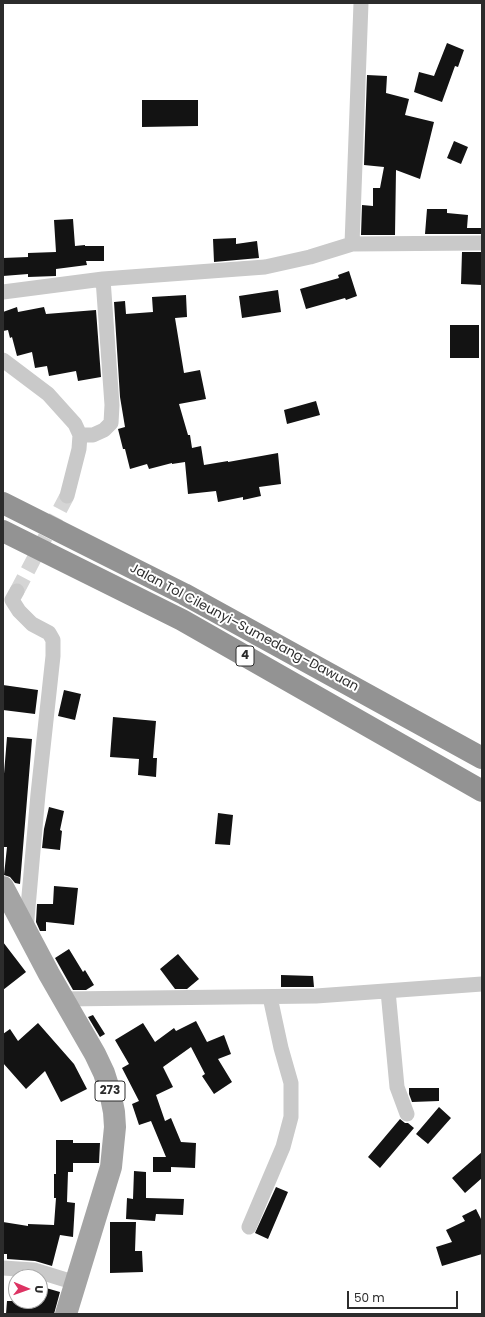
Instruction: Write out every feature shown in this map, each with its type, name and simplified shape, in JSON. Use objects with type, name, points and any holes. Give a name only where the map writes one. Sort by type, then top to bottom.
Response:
[{"type":"highway","name":"Jalan Tol Cileunyi–Sumedang–Dawuan","points":[[3,503],[184,594],[482,758]]},
{"type":"highway","name":"Jalan Tol Cileunyi–Sumedang–Dawuan","points":[[3,532],[182,620],[482,791]]},
{"type":"main road","name":"273","points":[[3,887],[63,999],[95,1054],[104,1073],[110,1092],[115,1127],[111,1167],[66,1314]]},
{"type":"street","points":[[352,244],[361,3]]},
{"type":"street","points":[[3,292],[103,279],[264,267],[310,257],[352,244],[482,244]]},
{"type":"street","points":[[80,435],[93,435],[104,430],[111,424],[112,405],[103,279]]},
{"type":"street","points":[[3,360],[48,394],[75,424],[80,435],[79,449],[67,496]]},
{"type":"street","points":[[11,597],[19,611],[32,624],[49,633],[54,640],[26,930]]},
{"type":"street","points":[[63,999],[316,996],[482,984]]},
{"type":"street","points":[[388,991],[397,1087],[408,1114]]},
{"type":"street","points":[[249,1227],[283,1147],[291,1117],[291,1083],[281,1048],[270,997]]},
{"type":"street","points":[[3,1268],[34,1270],[76,1283]]},
{"type":"building","points":[[447,43],[464,50],[458,67],[455,66],[442,102],[414,92],[419,72],[434,76]]},
{"type":"building","points":[[367,75],[387,76],[386,93],[409,99],[405,115],[434,122],[420,179],[396,170],[395,235],[361,235],[362,205],[373,206],[373,188],[380,188],[384,167],[364,165]]},
{"type":"building","points":[[142,100],[198,100],[198,126],[142,127]]},
{"type":"building","points":[[454,141],[468,147],[461,164],[447,158]]},
{"type":"building","points":[[427,209],[447,209],[447,213],[468,215],[467,228],[482,228],[482,234],[425,234]]},
{"type":"building","points":[[73,219],[75,246],[104,246],[104,261],[86,261],[87,265],[56,269],[56,276],[28,277],[28,274],[3,276],[3,258],[28,257],[28,253],[56,252],[54,220]]},
{"type":"building","points":[[236,238],[236,244],[257,241],[259,258],[214,262],[213,239]]},
{"type":"building","points":[[462,252],[482,252],[482,285],[461,284]]},
{"type":"building","points":[[349,271],[357,296],[306,309],[300,289],[339,278],[338,275]]},
{"type":"building","points":[[278,290],[281,312],[242,318],[239,296]]},
{"type":"building","points":[[186,295],[187,317],[175,318],[184,373],[200,370],[206,399],[179,404],[188,435],[190,435],[192,448],[201,446],[204,465],[278,453],[281,484],[259,487],[261,496],[243,500],[243,497],[218,502],[216,491],[188,494],[185,462],[172,463],[149,469],[147,464],[130,469],[118,429],[125,427],[120,397],[114,302],[125,301],[126,314],[153,312],[152,297]]},
{"type":"building","points":[[17,307],[18,312],[44,307],[46,314],[96,310],[101,377],[78,381],[76,371],[49,376],[47,366],[35,368],[32,352],[17,356],[12,337],[10,338],[8,330],[3,331],[3,312]]},
{"type":"building","points":[[450,325],[479,325],[479,358],[450,358]]},
{"type":"building","points":[[316,401],[320,415],[287,424],[284,410]]},
{"type":"building","points":[[3,685],[38,690],[35,714],[3,710]]},
{"type":"building","points":[[64,690],[81,694],[75,720],[58,716]]},
{"type":"building","points":[[113,717],[156,721],[153,758],[157,758],[156,777],[138,775],[139,759],[110,757]]},
{"type":"building","points":[[7,737],[32,739],[20,884],[15,883],[10,877],[4,875],[7,847],[3,847],[3,786]]},
{"type":"building","points":[[49,807],[64,811],[60,830],[62,831],[60,850],[42,848],[44,829]]},
{"type":"building","points":[[218,813],[233,815],[230,845],[215,844]]},
{"type":"building","points":[[54,886],[78,888],[74,925],[46,922],[46,931],[40,931],[36,922],[37,904],[53,904]]},
{"type":"building","points":[[3,942],[26,972],[3,990]]},
{"type":"building","points":[[69,949],[83,972],[85,970],[94,985],[86,990],[73,990],[55,958]]},
{"type":"building","points":[[178,954],[199,979],[187,989],[175,989],[160,969]]},
{"type":"building","points":[[281,975],[313,976],[314,987],[281,987]]},
{"type":"building","points":[[93,1015],[105,1034],[100,1037],[88,1017]]},
{"type":"building","points":[[196,1021],[207,1042],[224,1035],[231,1054],[218,1059],[232,1082],[214,1094],[202,1076],[205,1074],[191,1047],[163,1067],[173,1087],[156,1095],[165,1121],[171,1118],[181,1142],[196,1143],[195,1168],[171,1167],[171,1172],[153,1172],[153,1157],[166,1157],[151,1121],[139,1125],[132,1104],[139,1101],[122,1068],[129,1064],[115,1040],[143,1023],[155,1042],[174,1028],[176,1031]]},
{"type":"building","points":[[38,1023],[74,1064],[87,1089],[61,1102],[45,1071],[26,1089],[3,1063],[3,1034],[10,1029],[18,1041]]},
{"type":"building","points":[[409,1088],[439,1088],[439,1101],[412,1102],[409,1094]]},
{"type":"building","points":[[439,1107],[451,1118],[428,1144],[416,1134]]},
{"type":"building","points":[[400,1119],[414,1128],[380,1168],[368,1157]]},
{"type":"building","points":[[56,1140],[73,1140],[73,1143],[100,1143],[99,1163],[73,1163],[73,1172],[68,1172],[67,1202],[75,1203],[73,1237],[60,1235],[52,1266],[35,1261],[7,1259],[7,1254],[3,1254],[3,1222],[28,1226],[28,1224],[54,1225],[56,1198],[54,1198],[54,1174],[56,1174]]},
{"type":"building","points":[[482,1152],[482,1178],[465,1193],[452,1178]]},
{"type":"building","points":[[134,1171],[146,1172],[146,1198],[184,1199],[183,1215],[156,1214],[155,1221],[126,1219],[127,1198],[133,1199]]},
{"type":"building","points":[[276,1187],[288,1192],[268,1239],[255,1233]]},
{"type":"building","points":[[476,1209],[482,1221],[482,1254],[442,1266],[436,1247],[452,1242],[446,1230],[465,1221],[462,1216]]},
{"type":"building","points":[[110,1222],[136,1222],[135,1251],[142,1251],[143,1272],[110,1273]]},
{"type":"building","points":[[48,1289],[60,1292],[54,1314],[6,1314],[7,1301],[8,1309],[48,1309]]},
{"type":"tunnel","points":[[17,591],[67,496]]}]
